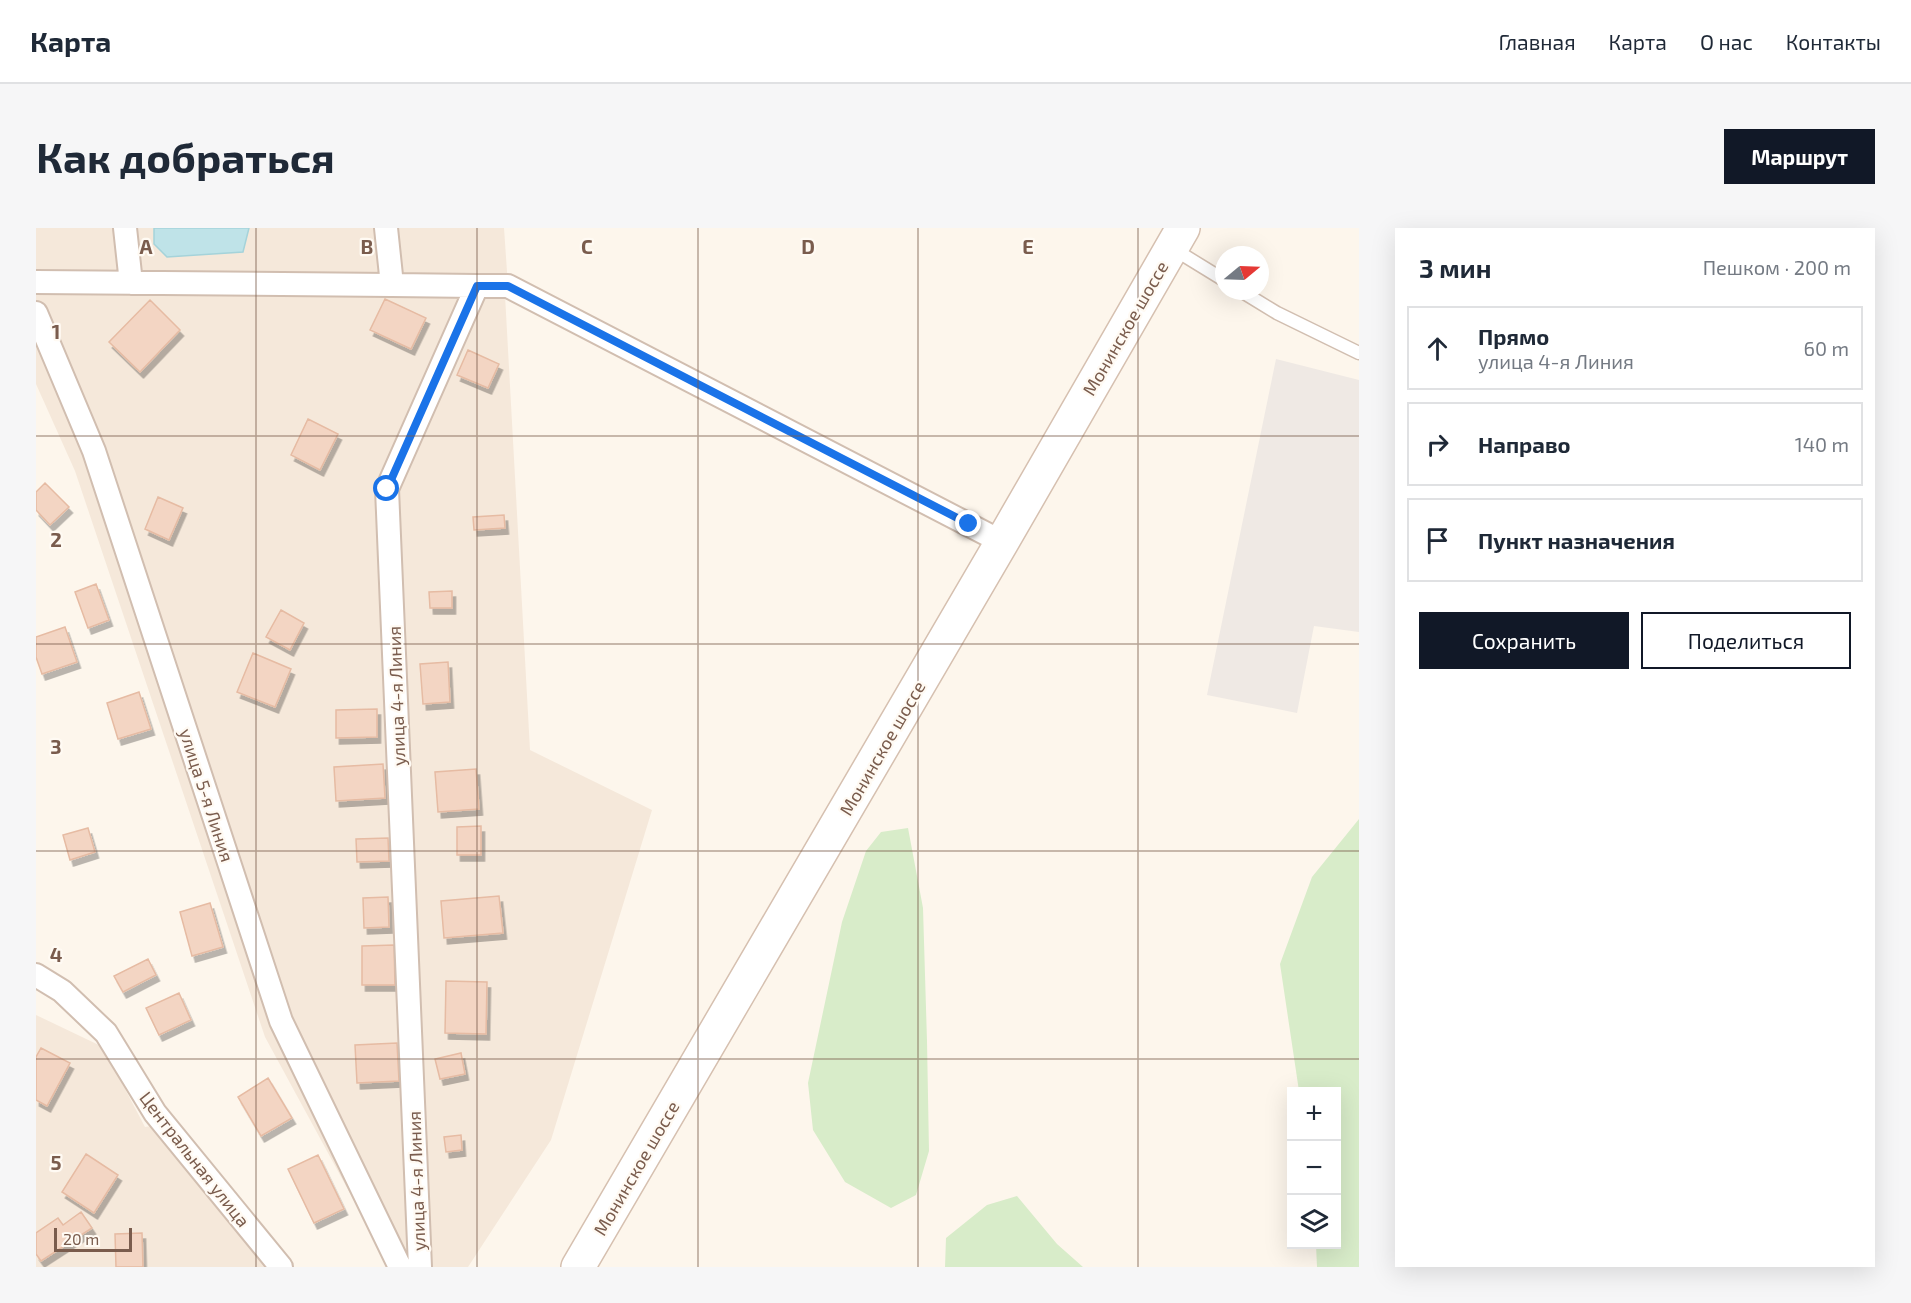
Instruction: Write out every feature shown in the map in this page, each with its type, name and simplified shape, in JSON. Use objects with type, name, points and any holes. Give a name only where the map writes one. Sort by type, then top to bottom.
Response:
[{"type":"main road","name":"Монинское шоссе","points":[[578,1267],[1177,238]]},
{"type":"street","points":[[125,228],[131,283]]},
{"type":"street","points":[[386,228],[392,285]]},
{"type":"street","points":[[36,282],[508,286],[1002,542]]},
{"type":"street","name":"улица 4-я Линия","points":[[420,1267],[387,489],[477,286]]},
{"type":"street","name":"улица 5-я Линия","points":[[36,313],[94,451],[281,1021],[400,1267]]},
{"type":"street","name":"Центральная улица","points":[[36,975],[62,991],[106,1033],[155,1113],[281,1267]]},
{"type":"lane","points":[[1177,238],[1215,272]]},
{"type":"lane","points":[[1256,300],[1277,313],[1359,353]]},
{"type":"shaded area","points":[[36,228],[504,228],[508,286],[505,295],[530,750],[652,810],[551,1140],[468,1267],[390,1267],[265,1037],[75,471],[36,384]]},
{"type":"shaded area","points":[[1276,359],[1359,380],[1359,632],[1314,626],[1297,713],[1207,695]]},
{"type":"shaded area","points":[[36,1015],[103,1047],[145,1127],[158,1125],[269,1267],[36,1267]]},
{"type":"green space","points":[[1359,819],[1359,1267],[1317,1267],[1316,1249],[1341,1249],[1341,1087],[1298,1087],[1280,964],[1312,877]]},
{"type":"green space","points":[[908,828],[923,908],[929,1151],[916,1195],[891,1208],[845,1182],[813,1130],[808,1083],[842,922],[866,851],[881,832]]},
{"type":"green space","points":[[1017,1196],[1057,1244],[1083,1267],[945,1267],[946,1238],[987,1205]]},
{"type":"water","points":[[154,228],[249,228],[243,252],[167,257],[154,244]]},
{"type":"building","points":[[385,299],[426,318],[411,349],[370,330]]},
{"type":"building","points":[[150,300],[180,330],[140,372],[109,342]]},
{"type":"building","points":[[468,350],[499,364],[488,388],[457,375]]},
{"type":"building","points":[[308,419],[338,434],[320,470],[291,455]]},
{"type":"building","points":[[45,483],[69,507],[50,525],[36,510],[36,492]]},
{"type":"building","points":[[158,497],[183,508],[169,540],[145,529]]},
{"type":"building","points":[[504,515],[505,528],[474,530],[473,517]]},
{"type":"building","points":[[96,584],[109,620],[88,628],[75,592]]},
{"type":"building","points":[[452,591],[452,608],[430,608],[429,592]]},
{"type":"building","points":[[281,610],[304,623],[290,650],[266,637]]},
{"type":"building","points":[[65,627],[77,662],[42,674],[36,657],[36,637]]},
{"type":"building","points":[[253,653],[291,669],[275,707],[237,692]]},
{"type":"building","points":[[448,662],[450,702],[423,704],[420,664]]},
{"type":"building","points":[[139,692],[151,729],[118,739],[107,703]]},
{"type":"building","points":[[377,709],[377,737],[336,738],[336,710]]},
{"type":"building","points":[[383,764],[385,798],[336,801],[334,767]]},
{"type":"building","points":[[476,769],[479,809],[438,812],[435,772]]},
{"type":"building","points":[[481,826],[481,855],[457,855],[457,827]]},
{"type":"building","points":[[88,828],[95,852],[70,860],[63,835]]},
{"type":"building","points":[[388,838],[389,861],[357,862],[356,839]]},
{"type":"building","points":[[499,896],[503,933],[444,938],[441,901]]},
{"type":"building","points":[[388,897],[389,927],[364,928],[363,898]]},
{"type":"building","points":[[210,903],[223,947],[192,956],[180,912]]},
{"type":"building","points":[[394,945],[395,985],[362,985],[362,946]]},
{"type":"building","points":[[148,959],[156,975],[123,992],[114,976]]},
{"type":"building","points":[[446,981],[487,982],[486,1034],[445,1033]]},
{"type":"building","points":[[179,993],[191,1020],[159,1035],[146,1008]]},
{"type":"building","points":[[397,1043],[399,1081],[357,1083],[355,1045]]},
{"type":"building","points":[[41,1048],[70,1063],[47,1106],[36,1100],[36,1057]]},
{"type":"building","points":[[461,1053],[465,1074],[440,1079],[435,1059]]},
{"type":"building","points":[[268,1078],[292,1118],[261,1136],[238,1097]]},
{"type":"building","points":[[461,1135],[462,1150],[446,1152],[444,1137]]},
{"type":"building","points":[[86,1154],[118,1175],[94,1213],[62,1192]]},
{"type":"building","points":[[318,1155],[344,1209],[314,1223],[288,1169]]},
{"type":"building","points":[[81,1212],[92,1228],[41,1261],[36,1254],[36,1233],[58,1218],[63,1225]]},
{"type":"building","points":[[142,1233],[143,1267],[116,1267],[115,1234]]},
{"type":"route","points":[[387,489],[477,286],[508,286],[969,524]]}]
